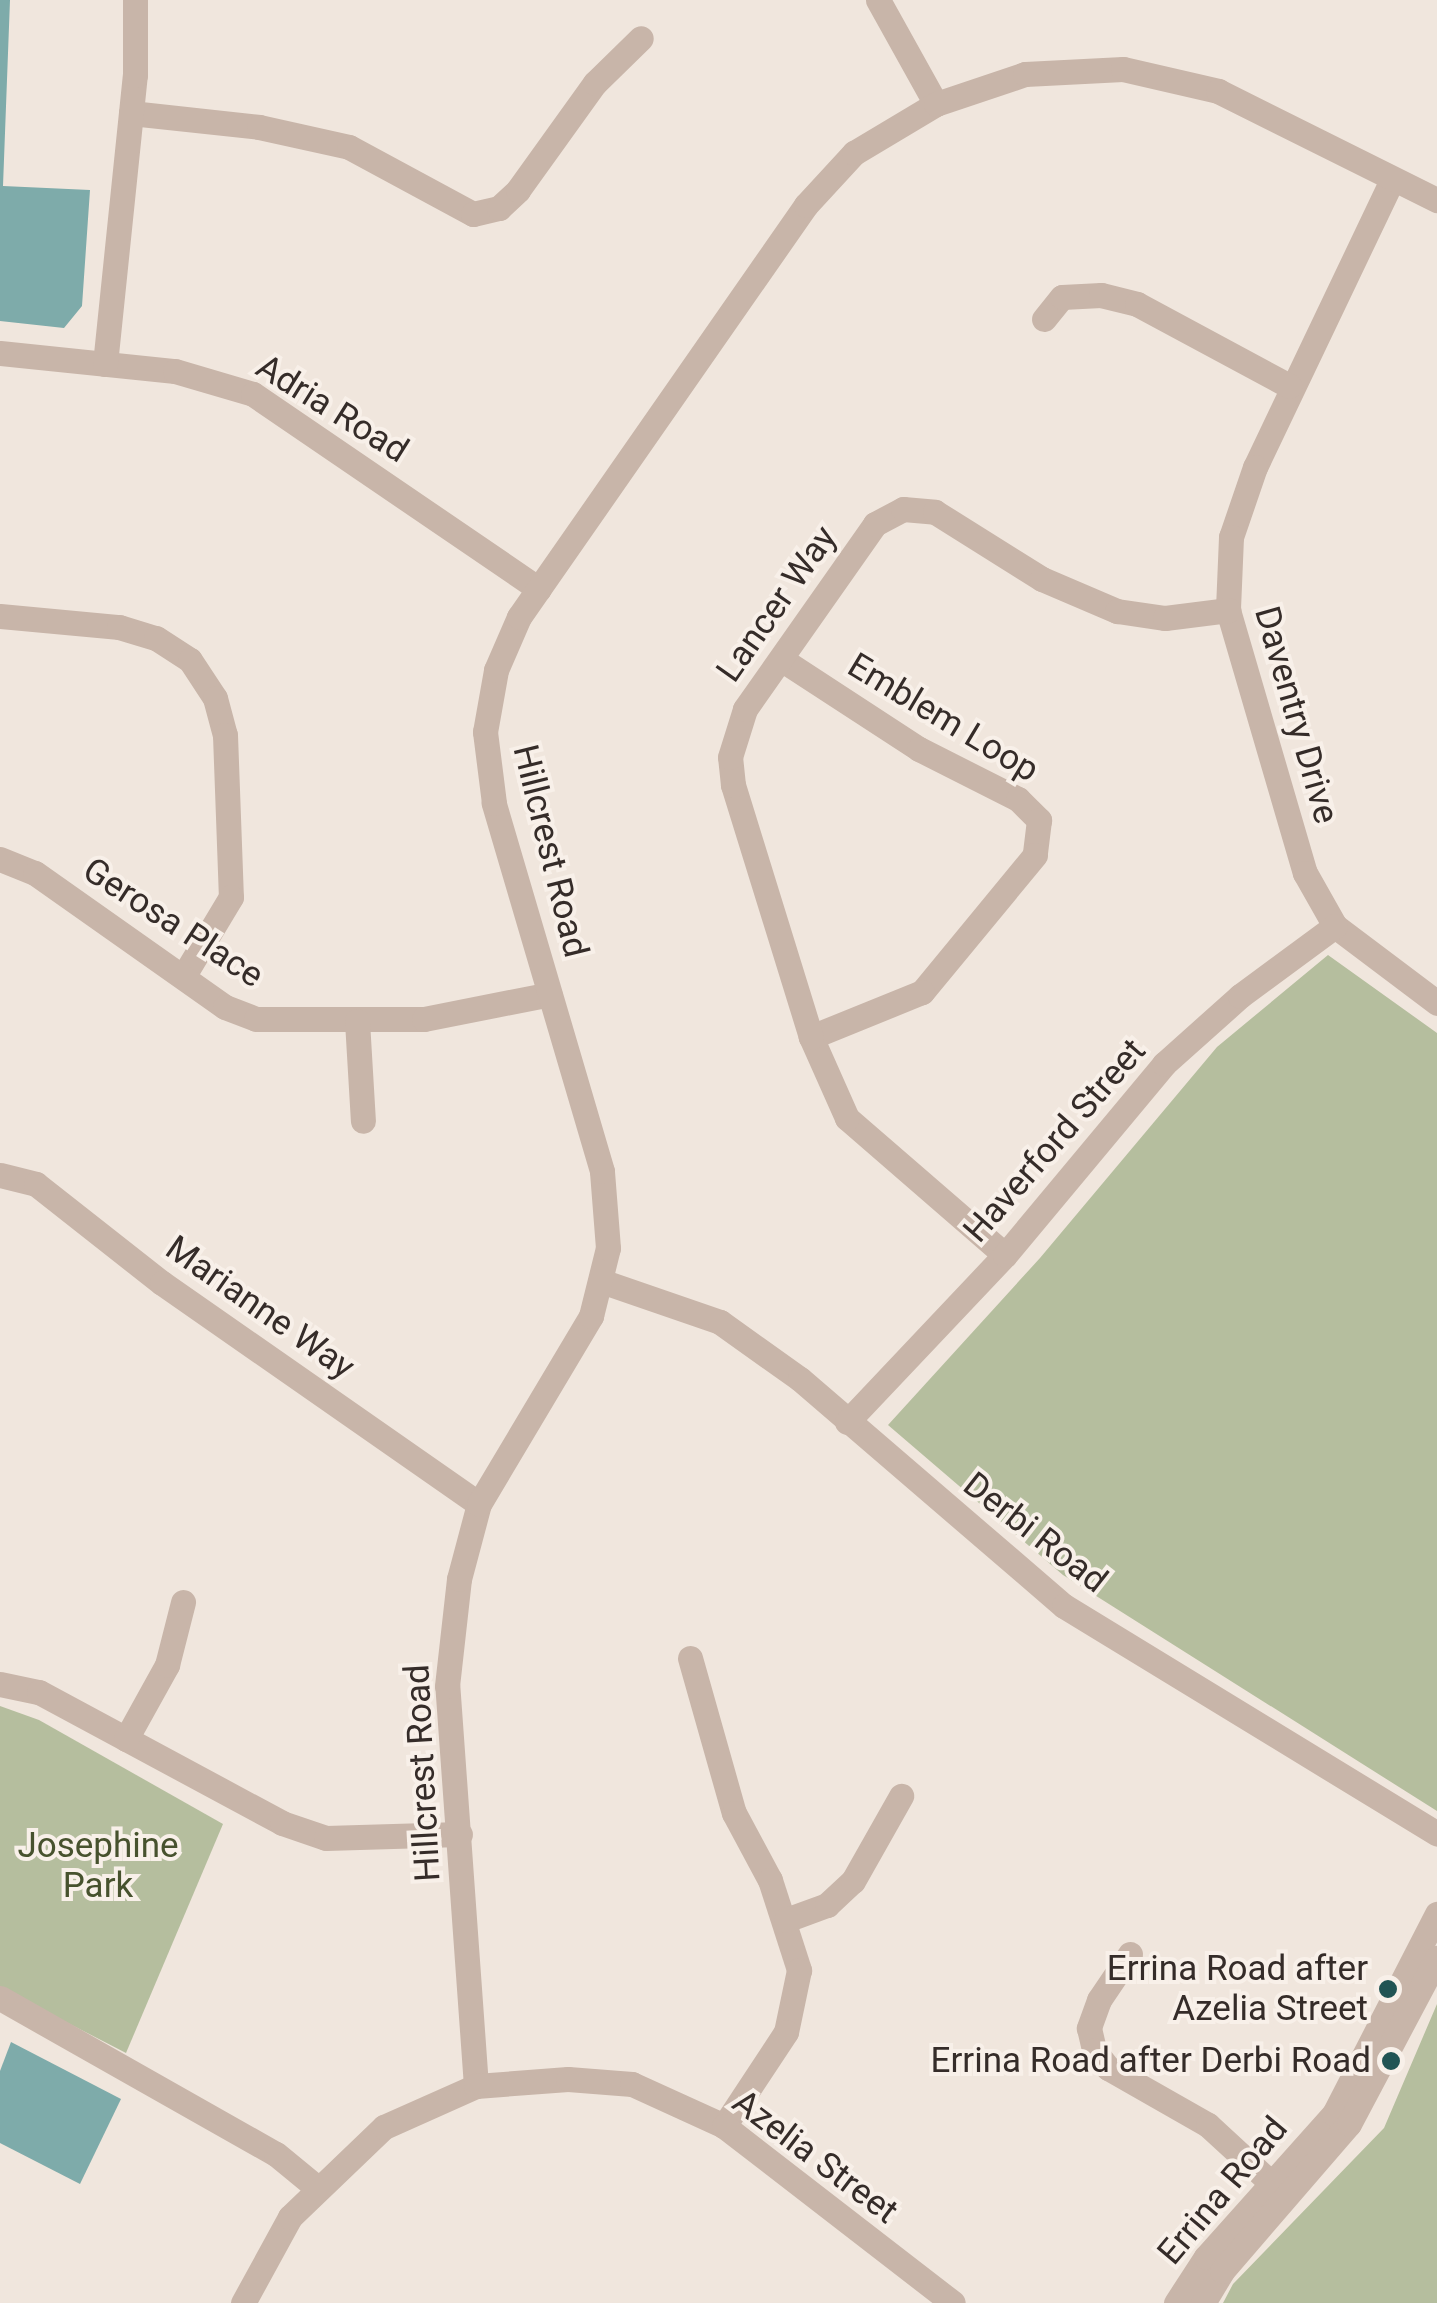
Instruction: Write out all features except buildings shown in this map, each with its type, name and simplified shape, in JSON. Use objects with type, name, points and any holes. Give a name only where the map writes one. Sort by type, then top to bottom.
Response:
[{"type":"street","points":[[105,364],[131,113],[135,0]]},
{"type":"street","points":[[878,0],[936,104]]},
{"type":"street","points":[[131,113],[259,127],[349,147],[473,214],[499,208],[518,190],[595,83],[641,38]]},
{"type":"street","name":"Hillcrest Road","points":[[476,2086],[447,1686],[459,1580],[479,1504],[591,1316],[608,1248],[602,1171],[494,803],[485,732],[496,670],[539,589],[806,205],[854,154],[936,104],[1025,74],[1123,69],[1218,91],[1437,200]]},
{"type":"street","name":"Daventry Drive","points":[[1392,180],[1289,386],[1231,538],[1228,610],[1305,874],[1335,926],[1437,1003]]},
{"type":"street","points":[[1044,319],[1062,297],[1101,295],[1137,304],[1289,386]]},
{"type":"street","name":"Adria Road","points":[[0,353],[175,371],[254,394],[539,589]]},
{"type":"street","name":"Lancer Way","points":[[1005,1255],[846,1118],[811,1037],[732,785],[730,757],[746,709],[875,524],[903,509],[936,512],[1042,579],[1116,612],[1165,618],[1228,610]]},
{"type":"street","points":[[0,616],[119,627],[156,638],[190,660],[215,698],[225,735],[231,896],[183,977]]},
{"type":"street","name":"Emblem Loop","points":[[781,658],[919,749],[1018,799],[1039,820],[1035,855],[922,992],[811,1037]]},
{"type":"street","name":"Gerosa Place","points":[[0,859],[35,874],[225,1007],[256,1019],[424,1019],[550,994]]},
{"type":"street","name":"Haverford Street","points":[[847,1422],[1005,1255],[1164,1064],[1240,996],[1335,926]]},
{"type":"street","points":[[357,1021],[363,1121]]},
{"type":"street","name":"Marianne Way","points":[[0,1174],[36,1184],[162,1283],[479,1504]]},
{"type":"street","name":"Derbi Road","points":[[601,1281],[720,1322],[847,1422],[1064,1606],[1437,1834]]},
{"type":"street","points":[[126,1739],[167,1665],[184,1602]]},
{"type":"street","points":[[690,1658],[734,1814],[786,1920],[799,1970],[786,2032],[724,2126]]},
{"type":"street","points":[[0,1684],[39,1692],[282,1823],[326,1838],[460,1834]]},
{"type":"street","points":[[786,1920],[826,1905],[853,1881],[900,1796]]},
{"type":"street","name":"Errina Road","points":[[1203,2303],[1352,2084],[1437,1914]]},
{"type":"street","points":[[1130,1954],[1099,2000],[1089,2028],[1094,2050],[1108,2068],[1208,2125],[1280,2191]]},
{"type":"street","name":"Errina Road","points":[[1176,2303],[1206,2257],[1280,2191],[1369,2093],[1437,1958]]},
{"type":"street","points":[[0,1998],[276,2154],[315,2186]]},
{"type":"street","name":"Azelia Street","points":[[243,2303],[258,2266],[315,2186],[384,2126],[476,2086],[568,2079],[632,2084],[724,2126],[953,2303]]},
{"type":"green space","points":[[1328,955],[1437,1033],[1437,1811],[1063,1575],[888,1425],[1040,1258],[1217,1047]]},
{"type":"green space","name":"Josephine Park","points":[[0,1706],[39,1720],[223,1824],[126,2053],[0,1988]]},
{"type":"green space","points":[[1437,2004],[1437,2303],[1223,2303],[1233,2284],[1384,2128]]},
{"type":"water","points":[[0,0],[10,0],[3,186],[90,190],[82,306],[64,328],[0,321]]},
{"type":"water","points":[[11,2042],[121,2099],[80,2184],[0,2143],[0,2071]]},
{"type":"place","name":"Errina Road after Azelia Street","points":[[1388,1989]]},
{"type":"place","name":"Errina Road after Derbi Road","points":[[1391,2061]]}]
